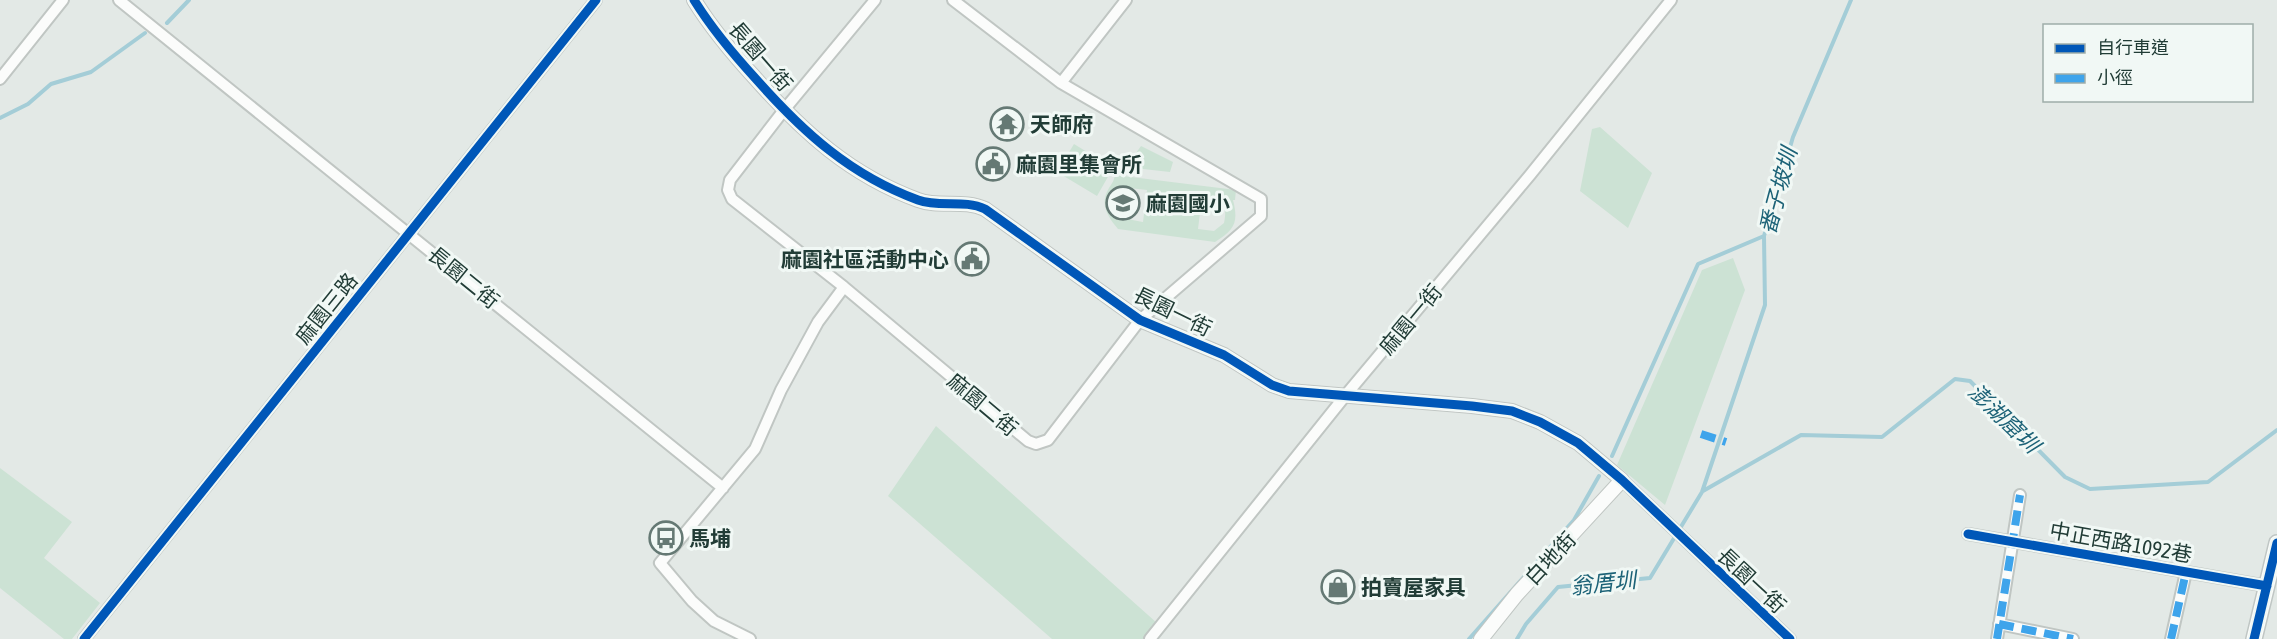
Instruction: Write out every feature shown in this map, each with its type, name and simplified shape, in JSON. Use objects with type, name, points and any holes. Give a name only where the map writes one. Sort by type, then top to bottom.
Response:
[{"type":"main road","points":[[2254,639],[2277,543]]},
{"type":"street","points":[[0,79],[63,0]]},
{"type":"street","name":"長園二街","points":[[119,0],[723,488]]},
{"type":"street","name":"麻園三路","points":[[84,639],[345,312],[411,234],[596,0]]},
{"type":"street","name":"長園一街","points":[[694,0],[728,48],[784,110],[824,147],[865,176],[921,201],[974,204],[985,209],[1140,320],[1224,355],[1272,385],[1289,391],[1512,411],[1540,422],[1578,443],[1622,480],[1790,639]]},
{"type":"street","points":[[750,639],[714,621],[692,601],[660,563],[755,449],[781,390],[818,322],[844,287],[732,199],[728,190],[730,180],[784,110],[875,0]]},
{"type":"street","points":[[953,0],[1061,83],[1126,0]]},
{"type":"street","name":"麻園一街","points":[[1150,639],[1345,396],[1530,175],[1671,0]]},
{"type":"street","name":"麻園二街","points":[[844,287],[1028,441],[1036,444],[1048,440],[1140,320],[1261,216],[1261,199],[1061,83]]},
{"type":"street","name":"白地街","points":[[1481,639],[1517,594],[1622,480]]},
{"type":"street","points":[[1997,639],[2020,495]]},
{"type":"street","name":"中正西路1092巷","points":[[1968,534],[2267,585]]},
{"type":"street","points":[[2171,639],[2186,572]]},
{"type":"street","points":[[1999,624],[2073,639]]},
{"type":"green space","points":[[1600,127],[1652,173],[1628,228],[1580,191],[1592,129]]},
{"type":"green space","points":[[1074,144],[1113,168],[1097,196],[1057,172]]},
{"type":"green space","points":[[1141,146],[1173,162],[1170,172],[1143,169],[1131,160]]},
{"type":"green space","points":[[1115,175],[1236,190],[1235,200],[1233,200],[1235,220],[1231,230],[1215,242],[1118,229],[1108,215],[1105,205],[1106,194]],"holes":[[[1121,189],[1147,190],[1143,222],[1129,219],[1115,209],[1114,203]],[[1202,197],[1219,201],[1224,207],[1224,223],[1214,231],[1198,229]]]},
{"type":"green space","points":[[1733,258],[1745,290],[1665,505],[1617,465],[1702,270]]},
{"type":"green space","points":[[936,426],[1157,623],[1145,639],[1052,639],[888,496]]},
{"type":"green space","points":[[0,468],[72,522],[44,558],[100,603],[72,639],[64,639],[0,588]]},
{"type":"waterway","points":[[167,23],[189,0]]},
{"type":"waterway","name":"番子坡圳","points":[[1517,639],[1526,624],[1558,587],[1650,578],[1702,492],[1765,305],[1764,236],[1793,137],[1851,0]]},
{"type":"waterway","points":[[0,118],[28,104],[51,84],[91,72],[145,33]]},
{"type":"waterway","points":[[1612,456],[1698,264],[1764,236]]},
{"type":"waterway","name":"澎湖窟圳","points":[[1703,491],[1801,435],[1882,437],[1955,379],[1970,381],[2065,477],[2090,489],[2208,482],[2277,430]]},
{"type":"waterway","points":[[1469,639],[1574,520],[1599,476]]},
{"type":"marked path","points":[[1701,434],[1726,442]]},
{"type":"marked path","points":[[1997,639],[2020,495]]},
{"type":"marked path","points":[[2171,639],[2186,572]]},
{"type":"marked path","points":[[1999,624],[2073,639]]},
{"type":"cycle path","points":[[84,639],[596,0]]},
{"type":"cycle path","points":[[694,0],[731,51],[792,117],[829,150],[871,178],[918,200],[969,204],[985,209],[1140,320],[1224,355],[1272,385],[1289,391],[1512,411],[1540,422],[1578,443],[1622,480],[1790,639]]},
{"type":"cycle path","points":[[1968,534],[2267,586]]},
{"type":"cycle path","points":[[2254,639],[2277,543]]},
{"type":"place","name":"天師府","points":[[1007,124]]},
{"type":"place","name":"麻園里集會所","points":[[993,164]]},
{"type":"place","name":"麻園國小","points":[[1123,203]]},
{"type":"place","name":"麻園社區活動中心","points":[[972,259]]},
{"type":"place","name":"馬埔","points":[[666,538]]},
{"type":"place","name":"拍賣屋家具","points":[[1338,587]]},
{"type":"water label","name":"翁厝圳","points":[[1603,583]]}]
